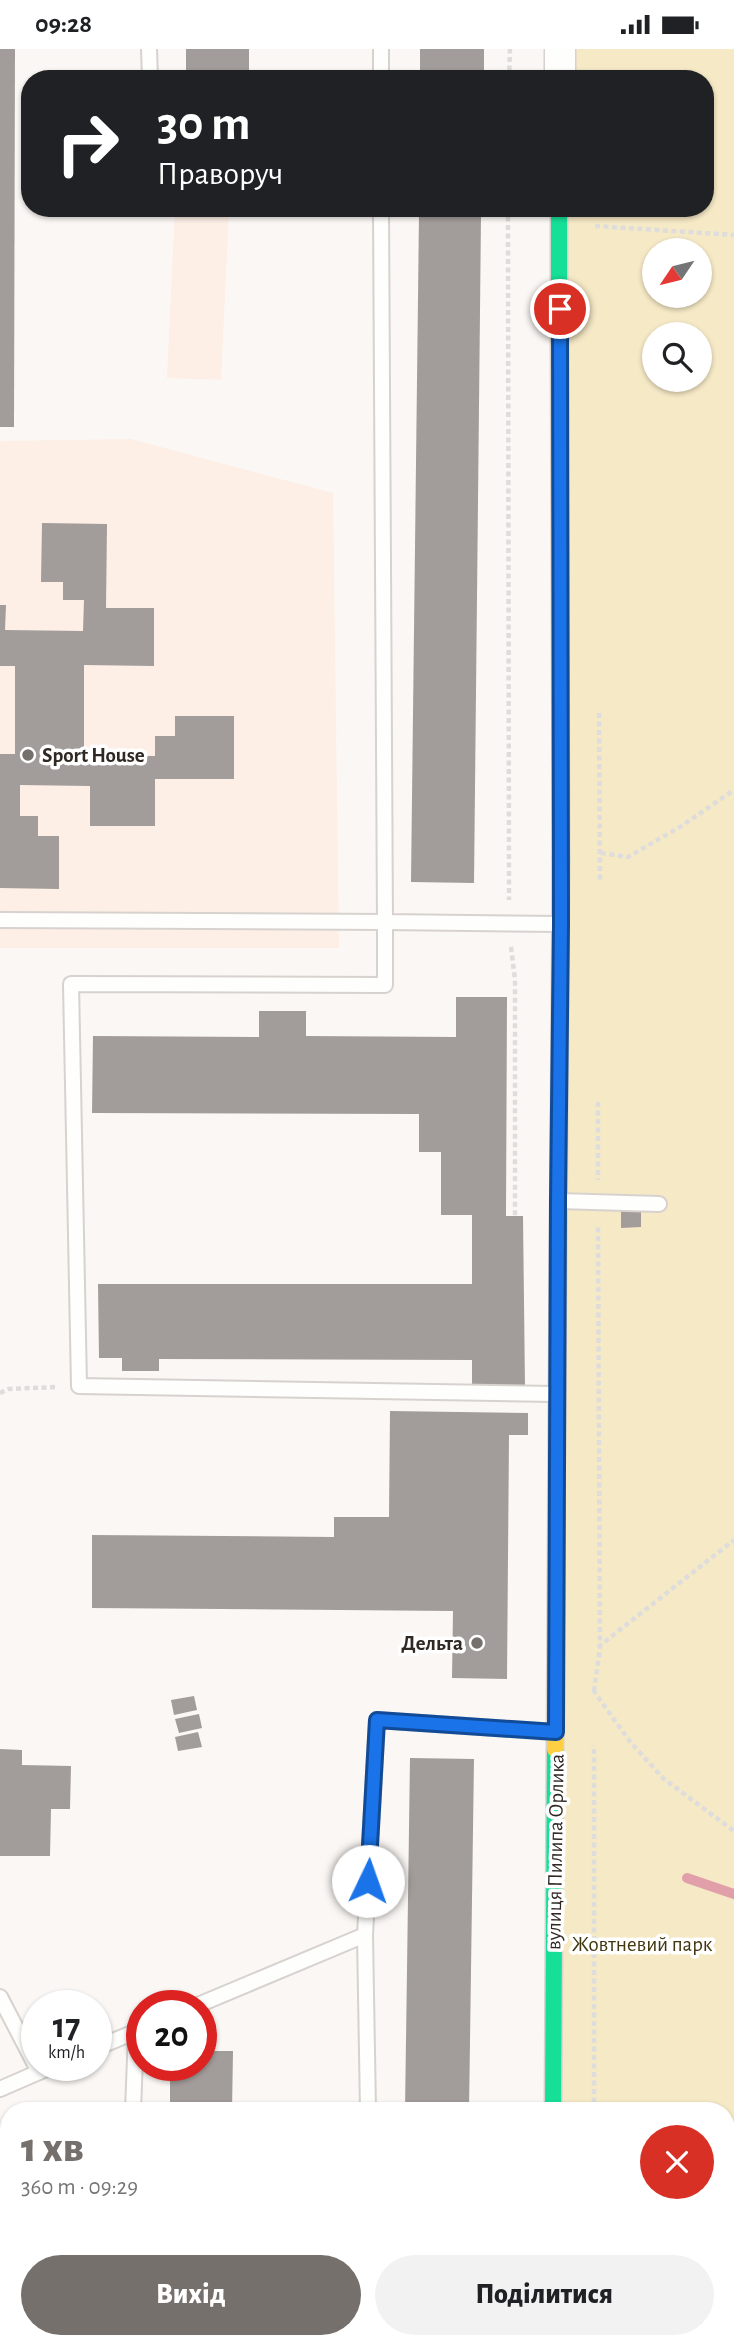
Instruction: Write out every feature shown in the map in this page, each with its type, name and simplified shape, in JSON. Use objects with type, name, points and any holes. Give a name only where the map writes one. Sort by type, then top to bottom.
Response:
[{"type":"street","points":[[560,49],[560,70]]},
{"type":"street","name":"вулиця Пилипа Орлика","points":[[552,2102],[561,924],[559,217]]},
{"type":"lane","points":[[149,49],[150,70]]},
{"type":"lane","points":[[381,49],[381,70]]},
{"type":"lane","points":[[381,217],[385,985],[71,984],[79,1386],[557,1394]]},
{"type":"lane","points":[[0,920],[561,924]]},
{"type":"lane","points":[[558,1201],[659,1204]]},
{"type":"lane","points":[[368,2102],[365,1935],[377,1720],[556,1732]]},
{"type":"lane","points":[[217,1997],[365,1935]]},
{"type":"lane","points":[[0,1997],[21,2037]]},
{"type":"lane","points":[[0,2089],[21,2079]]},
{"type":"lane","points":[[134,2102],[135,2081]]},
{"type":"path","points":[[509,70],[510,49]]},
{"type":"path","points":[[508,217],[509,923],[515,980],[516,1216]]},
{"type":"path","points":[[508,221],[549,217]]},
{"type":"path","points":[[568,217],[734,235]]},
{"type":"path","points":[[601,853],[628,856],[680,827],[734,790]]},
{"type":"path","points":[[0,1394],[8,1389],[79,1386]]},
{"type":"path","points":[[556,1643],[600,1648],[734,1540]]},
{"type":"path","points":[[556,1669],[594,1690],[631,1743],[664,1779],[734,1831]]},
{"type":"shaded area","points":[[175,217],[229,217],[221,380],[167,378]]},
{"type":"shaded area","points":[[131,439],[333,493],[339,948],[0,948],[0,441]]},
{"type":"green space","name":"Жовтневий парк","points":[[558,49],[734,49],[734,2102],[548,2102],[557,217],[714,217],[714,70],[558,70]]},
{"type":"building","points":[[0,49],[15,49],[14,427],[0,427]]},
{"type":"building","points":[[186,49],[249,49],[249,70],[186,70]]},
{"type":"building","points":[[420,49],[484,49],[484,70],[420,70]]},
{"type":"building","points":[[419,217],[481,217],[474,883],[411,882]]},
{"type":"building","points":[[42,523],[107,524],[106,608],[154,608],[154,666],[84,665],[84,755],[155,756],[155,736],[175,736],[175,716],[234,716],[234,779],[155,779],[155,826],[90,826],[90,786],[20,785],[20,816],[38,816],[38,836],[59,836],[59,889],[0,888],[0,754],[15,754],[15,666],[0,666],[0,605],[6,605],[5,630],[83,631],[84,600],[63,600],[63,582],[41,582]]},
{"type":"building","points":[[456,997],[507,997],[506,1216],[523,1216],[525,1388],[472,1388],[472,1360],[159,1359],[159,1371],[122,1371],[122,1358],[99,1358],[98,1284],[472,1284],[472,1215],[441,1215],[441,1152],[419,1152],[419,1114],[92,1113],[93,1036],[259,1037],[259,1011],[306,1011],[306,1036],[456,1037]]},
{"type":"building","points":[[621,1211],[641,1211],[641,1227],[621,1228]]},
{"type":"building","points":[[390,1411],[528,1413],[528,1435],[509,1435],[507,1679],[452,1678],[453,1611],[92,1608],[92,1535],[334,1537],[334,1517],[389,1517]]},
{"type":"building","points":[[194,1696],[197,1710],[174,1715],[171,1700]]},
{"type":"building","points":[[199,1714],[202,1728],[179,1733],[175,1719]]},
{"type":"building","points":[[198,1732],[202,1747],[178,1751],[175,1737]]},
{"type":"building","points":[[0,1749],[22,1750],[22,1765],[71,1766],[70,1809],[51,1809],[50,1856],[0,1856]]},
{"type":"building","points":[[410,1758],[474,1759],[469,2102],[405,2102]]},
{"type":"building","points":[[217,2051],[233,2051],[232,2102],[170,2102],[170,2081],[217,2081]]},
{"type":"waterway","points":[[687,1878],[734,1894]]},
{"type":"traffic: fast","points":[[559,217],[559,328]]},
{"type":"traffic: fast","points":[[557,1391],[561,858]]},
{"type":"traffic: fast","points":[[553,2102],[555,1749]]},
{"type":"traffic: slow","points":[[559,328],[561,858]]},
{"type":"traffic: slow","points":[[555,1749],[557,1391]]},
{"type":"place","name":"Sport House","points":[[28,755]]},
{"type":"place","name":"Дельта","points":[[477,1643]]},
{"type":"route","points":[[368,1881],[377,1720],[556,1732],[561,924],[560,309]]}]
